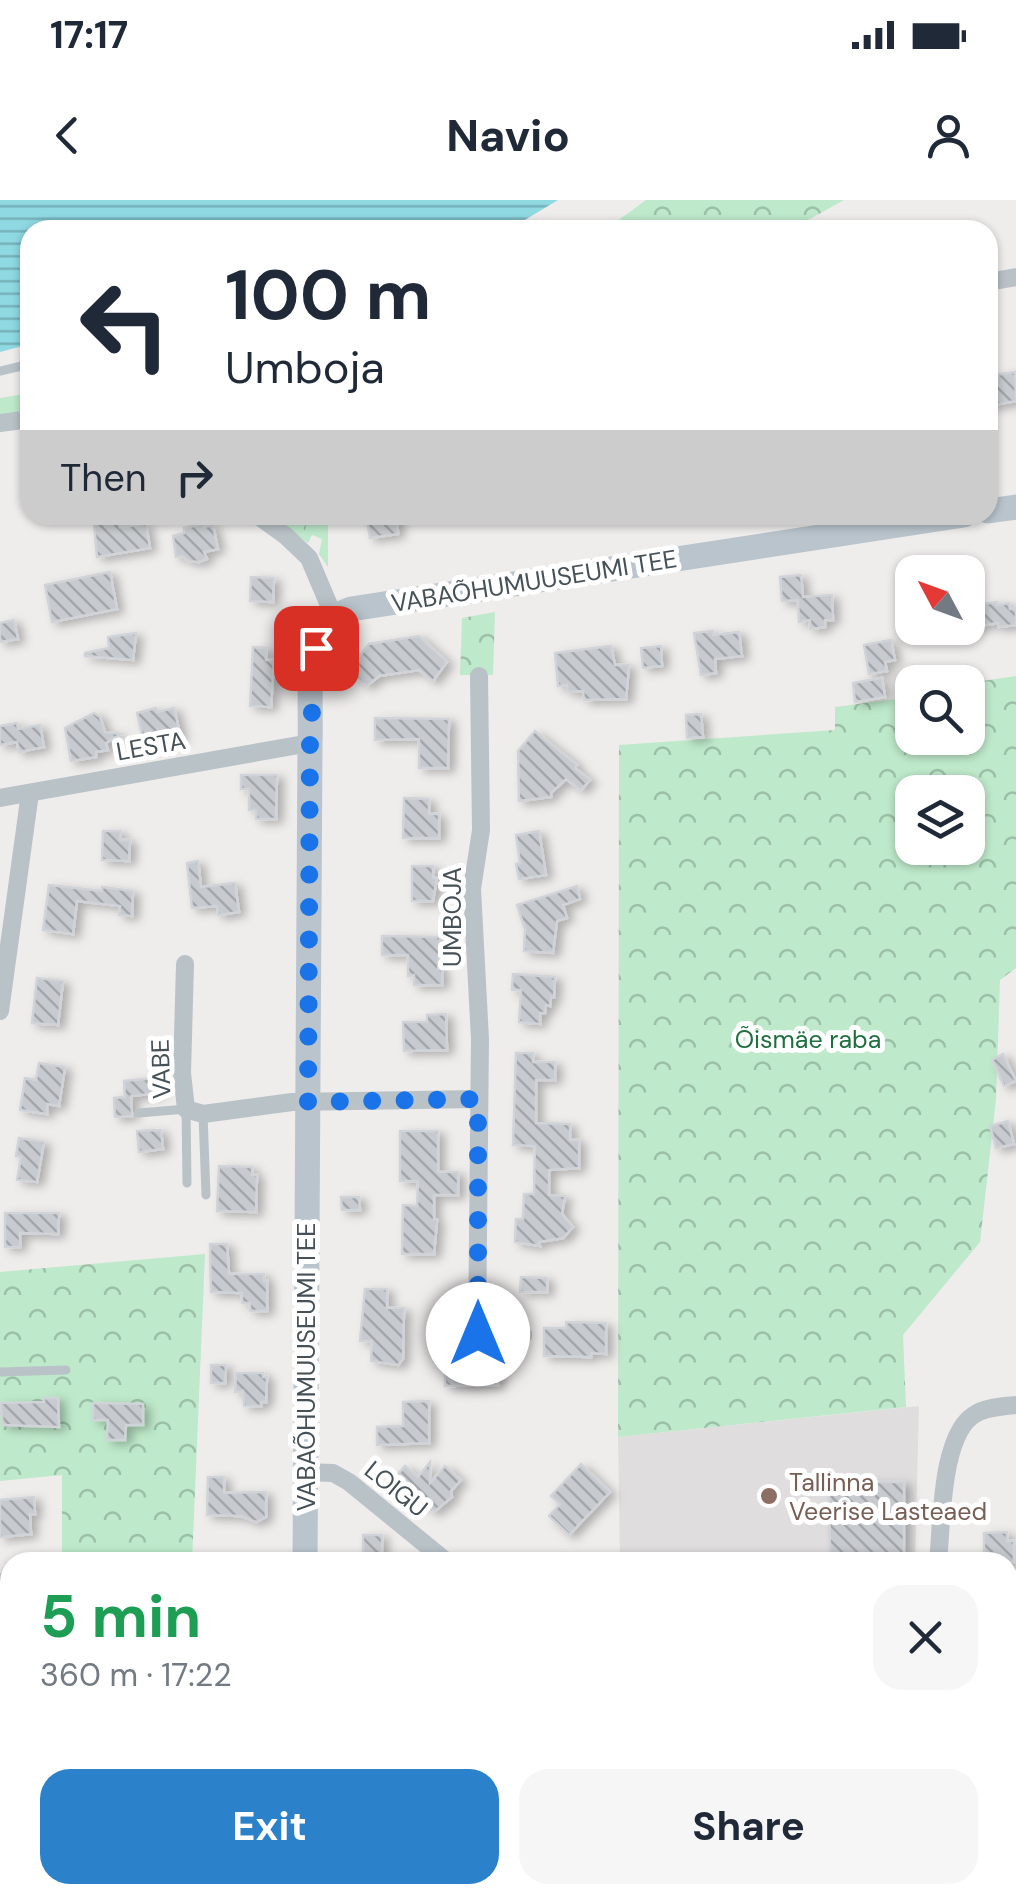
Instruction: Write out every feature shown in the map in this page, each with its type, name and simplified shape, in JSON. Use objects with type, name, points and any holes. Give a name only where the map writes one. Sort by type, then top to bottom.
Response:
[{"type":"street","points":[[269,525],[308,558],[334,616]]},
{"type":"street","name":"VABAÕHUMUUSEUMI TEE","points":[[305,1552],[310,743],[316,648],[324,628],[334,616],[351,609],[899,525]]},
{"type":"street","name":"UMBOJA","points":[[479,676],[481,830],[472,888],[480,1039],[478,1334],[523,1335]]},
{"type":"street","name":"LESTA","points":[[0,798],[310,743]]},
{"type":"street","points":[[0,1011],[30,793]]},
{"type":"street","name":"VABE","points":[[185,964],[182,1073],[194,1112],[308,1102]]},
{"type":"street","points":[[308,1102],[478,1099]]},
{"type":"street","points":[[939,1552],[947,1465],[960,1427],[976,1413],[1016,1405]]},
{"type":"street","name":"LOIGU","points":[[306,1472],[333,1473],[349,1482],[436,1552]]},
{"type":"lane","points":[[139,1113],[194,1112]]},
{"type":"lane","points":[[187,1184],[194,1112]]},
{"type":"lane","points":[[194,1112],[206,1195]]},
{"type":"lane","points":[[0,1372],[66,1370]]},
{"type":"shaded area","name":"Tallinna Veerise Lasteaed","points":[[919,1406],[915,1552],[620,1552],[618,1437]]},
{"type":"green space","points":[[646,200],[844,200],[808,220],[619,220]]},
{"type":"green space","points":[[20,395],[20,412],[0,415],[0,398]]},
{"type":"green space","points":[[284,525],[328,525],[328,567],[319,554],[322,539],[312,535],[308,543]]},
{"type":"green space","points":[[288,525],[306,525],[304,537]]},
{"type":"green space","points":[[495,612],[493,675],[460,675],[462,618]]},
{"type":"green space","name":"Õismäe raba","points":[[1016,676],[1016,968],[1000,980],[996,1099],[980,1242],[903,1335],[906,1407],[618,1437],[619,745],[835,730],[835,707],[895,699],[895,755],[985,755],[985,681]]},
{"type":"green space","points":[[205,1254],[192,1552],[62,1552],[62,1475],[0,1481],[0,1272]]},
{"type":"water","points":[[0,200],[558,200],[525,220],[20,220],[20,347],[0,352]]},
{"type":"building","points":[[1015,372],[1016,401],[998,404],[998,375]]},
{"type":"building","points":[[94,525],[146,525],[150,548],[97,557]]},
{"type":"building","points":[[213,525],[218,549],[204,552],[207,559],[199,562],[176,557],[173,536],[184,533],[184,528]]},
{"type":"building","points":[[368,525],[398,525],[398,534],[370,538]]},
{"type":"building","points":[[110,572],[117,609],[52,622],[45,585]]},
{"type":"building","points":[[801,575],[803,597],[832,595],[833,620],[825,620],[825,627],[810,629],[810,620],[799,622],[798,600],[782,601],[780,577]]},
{"type":"building","points":[[251,577],[274,578],[273,602],[250,601]]},
{"type":"building","points":[[1009,603],[1010,609],[1016,608],[1016,625],[985,625],[985,604]]},
{"type":"building","points":[[14,620],[18,639],[0,642],[0,623]]},
{"type":"building","points":[[713,631],[713,635],[739,632],[742,656],[715,659],[716,673],[701,675],[694,633]]},
{"type":"building","points":[[136,633],[133,660],[85,656],[109,648],[108,637]]},
{"type":"building","points":[[419,636],[447,662],[433,681],[419,670],[379,676],[367,686],[348,671],[369,644]]},
{"type":"building","points":[[891,640],[895,660],[885,662],[887,671],[869,674],[864,645]]},
{"type":"building","points":[[611,646],[615,665],[629,665],[626,699],[584,700],[583,691],[568,692],[567,685],[558,686],[555,653]]},
{"type":"building","points":[[661,646],[662,666],[643,668],[641,648]]},
{"type":"building","points":[[253,647],[266,648],[266,660],[274,660],[271,707],[250,706]]},
{"type":"building","points":[[882,678],[885,697],[855,702],[853,683]]},
{"type":"building","points":[[156,708],[157,712],[174,708],[181,738],[160,743],[158,736],[142,735],[137,713]]},
{"type":"building","points":[[94,713],[100,717],[105,732],[121,734],[106,743],[108,750],[96,752],[96,757],[71,761],[65,728]]},
{"type":"building","points":[[701,714],[703,737],[687,738],[686,715]]},
{"type":"building","points":[[375,718],[449,719],[448,768],[419,768],[419,739],[375,740]]},
{"type":"building","points":[[17,723],[18,729],[40,725],[44,747],[19,752],[17,742],[0,745],[0,726]]},
{"type":"building","points":[[535,731],[590,780],[581,790],[566,779],[551,797],[519,801],[518,751]]},
{"type":"building","points":[[241,775],[277,775],[276,819],[256,819],[256,810],[249,810],[249,789],[241,789]]},
{"type":"building","points":[[404,798],[429,799],[429,814],[439,814],[439,838],[403,838]]},
{"type":"building","points":[[103,831],[121,831],[120,840],[130,840],[129,861],[102,860]]},
{"type":"building","points":[[539,831],[546,875],[519,879],[516,835]]},
{"type":"building","points":[[198,861],[201,887],[235,883],[239,912],[218,915],[217,906],[192,908],[187,863]]},
{"type":"building","points":[[412,866],[433,866],[433,878],[437,878],[433,901],[412,901]]},
{"type":"building","points":[[49,885],[133,891],[132,916],[119,915],[120,906],[77,901],[73,934],[43,930]]},
{"type":"building","points":[[577,886],[580,899],[563,905],[567,918],[557,921],[553,953],[524,951],[525,929],[517,905]]},
{"type":"building","points":[[382,936],[440,937],[438,969],[442,970],[442,985],[414,985],[414,975],[408,976],[408,955],[382,955]]},
{"type":"building","points":[[513,974],[555,977],[554,997],[550,1006],[546,1005],[545,1013],[540,1013],[540,1024],[519,1022],[521,990],[512,990]]},
{"type":"building","points":[[37,978],[63,981],[58,1025],[32,1023]]},
{"type":"building","points":[[446,1014],[447,1050],[404,1051],[403,1022],[427,1022],[427,1015]]},
{"type":"building","points":[[516,1053],[533,1053],[533,1062],[555,1062],[555,1080],[536,1080],[536,1123],[570,1124],[570,1140],[579,1140],[579,1168],[549,1170],[549,1195],[565,1196],[562,1214],[573,1227],[563,1238],[539,1242],[540,1246],[515,1242],[516,1219],[523,1219],[524,1194],[534,1194],[535,1146],[513,1145]]},
{"type":"building","points":[[1003,1054],[1016,1081],[1004,1086],[992,1060]]},
{"type":"building","points":[[39,1063],[65,1067],[59,1106],[47,1104],[47,1114],[20,1110],[25,1078],[36,1080]]},
{"type":"building","points":[[157,1078],[159,1093],[131,1096],[132,1116],[115,1117],[114,1098],[125,1097],[124,1081]]},
{"type":"building","points":[[1008,1121],[1014,1144],[996,1148],[990,1126]]},
{"type":"building","points":[[161,1130],[163,1149],[139,1152],[137,1131]]},
{"type":"building","points":[[400,1131],[438,1131],[438,1172],[458,1172],[458,1195],[434,1195],[434,1254],[402,1254],[403,1205],[417,1206],[418,1181],[400,1181]]},
{"type":"building","points":[[19,1138],[44,1142],[37,1182],[17,1180]]},
{"type":"building","points":[[219,1166],[252,1167],[252,1175],[257,1175],[256,1212],[217,1211]]},
{"type":"building","points":[[341,1197],[359,1197],[360,1210],[342,1210]]},
{"type":"building","points":[[5,1213],[59,1213],[58,1234],[20,1233],[20,1247],[5,1247]]},
{"type":"building","points":[[210,1244],[227,1244],[229,1274],[264,1274],[267,1311],[250,1311],[250,1303],[242,1303],[242,1293],[211,1292]]},
{"type":"building","points":[[521,1277],[547,1278],[547,1292],[520,1292]]},
{"type":"building","points":[[365,1289],[387,1289],[387,1308],[404,1308],[403,1359],[398,1365],[371,1361],[372,1341],[360,1341]]},
{"type":"building","points":[[566,1322],[606,1323],[606,1354],[544,1356],[544,1328],[566,1328]]},
{"type":"building","points":[[498,1361],[498,1385],[445,1386],[445,1367],[485,1366],[485,1362]]},
{"type":"building","points":[[211,1365],[226,1365],[225,1383],[211,1383]]},
{"type":"building","points":[[236,1373],[263,1373],[267,1377],[266,1402],[261,1402],[261,1406],[244,1406],[243,1391],[235,1392]]},
{"type":"building","points":[[44,1398],[58,1398],[59,1427],[3,1425],[0,1403],[44,1402]]},
{"type":"building","points":[[429,1401],[429,1443],[377,1445],[377,1427],[403,1426],[403,1402]]},
{"type":"building","points":[[93,1403],[143,1404],[143,1425],[126,1425],[125,1440],[107,1440],[108,1420],[93,1420]]},
{"type":"building","points":[[430,1462],[430,1483],[445,1466],[461,1480],[451,1491],[452,1497],[434,1512],[419,1500],[416,1504],[391,1482],[405,1466],[418,1477]]},
{"type":"building","points":[[581,1464],[610,1492],[569,1535],[549,1516],[560,1504],[551,1496]]},
{"type":"building","points":[[208,1477],[224,1477],[224,1493],[266,1492],[266,1517],[256,1522],[241,1516],[207,1515]]},
{"type":"building","points":[[829,1482],[904,1482],[904,1552],[830,1552]]},
{"type":"building","points":[[34,1497],[31,1534],[0,1537],[0,1500]]},
{"type":"building","points":[[1007,1532],[1007,1541],[1014,1541],[1014,1552],[984,1552],[984,1533]]},
{"type":"building","points":[[363,1535],[382,1535],[382,1552],[363,1552]]},
{"type":"place","name":"Tallinna Veerise Lasteaed","points":[[769,1496]]},
{"type":"route","points":[[316,648],[310,743],[308,1102],[478,1099],[478,1334]]}]
